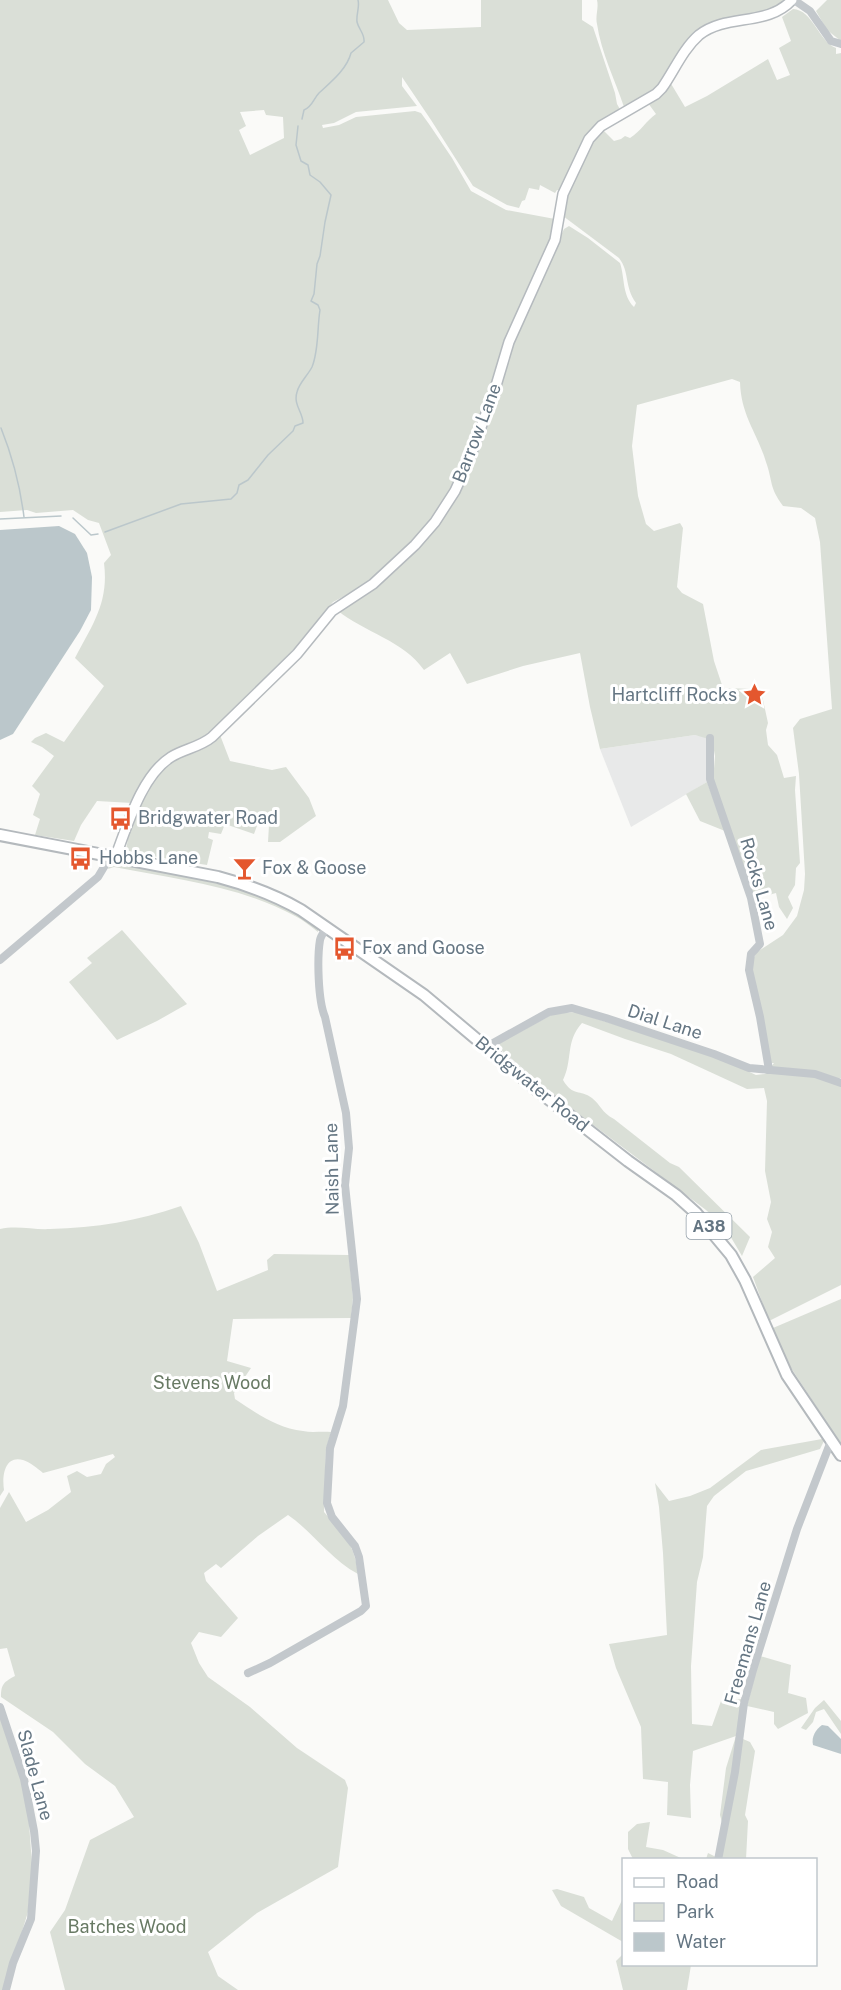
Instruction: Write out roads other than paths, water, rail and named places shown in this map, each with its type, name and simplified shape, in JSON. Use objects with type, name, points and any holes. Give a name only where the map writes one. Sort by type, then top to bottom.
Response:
[{"type":"highway","name":"Bridgwater Road","points":[[0,836],[218,877],[248,885],[286,901],[424,995],[537,1090],[696,1212],[731,1255],[745,1280],[787,1375],[841,1455]]},
{"type":"main road","name":"Barrow Lane","points":[[113,857],[142,793],[159,767],[171,757],[200,745],[212,737],[297,654],[338,606],[373,584],[415,545],[446,506],[470,460],[495,389],[508,342],[555,240],[563,195],[592,134],[601,126],[656,94],[693,41],[705,31],[729,22],[768,16],[793,0]]},
{"type":"street","points":[[793,0],[810,11],[831,40],[841,44]]},
{"type":"street","name":"Rocks Lane","points":[[710,738],[710,779],[751,898],[760,944],[751,954],[749,970],[769,1070]]},
{"type":"street","points":[[0,960],[98,877],[113,857]]},
{"type":"street","name":"Naish Lane","points":[[248,1673],[270,1663],[366,1606],[359,1557],[355,1546],[328,1510],[327,1480],[330,1448],[343,1406],[357,1299],[345,1185],[349,1148],[346,1113],[325,1017],[321,1008],[319,972],[321,940],[327,927]]},
{"type":"street","name":"Dial Lane","points":[[486,1047],[549,1012],[572,1008],[714,1054],[749,1068],[815,1074],[841,1083]]},
{"type":"street","name":"Freemans Lane","points":[[718,1858],[735,1772],[744,1703],[797,1529],[831,1441]]},
{"type":"street","name":"Slade Lane","points":[[0,1707],[24,1779],[36,1851],[31,1919],[13,1963],[6,1990]]},
{"type":"water","points":[[59,526],[75,534],[87,553],[92,577],[91,610],[80,631],[13,734],[0,740],[0,530]]},
{"type":"water","points":[[822,1725],[828,1726],[841,1739],[841,1754],[813,1745],[814,1733]]},
{"type":"waterway","points":[[302,119],[304,110],[342,70],[351,53],[364,42],[357,22],[358,0]]},
{"type":"waterway","points":[[105,532],[181,504],[231,499],[237,493],[239,485],[248,480],[295,426],[303,423],[296,397],[300,385],[312,367],[316,353],[320,310],[318,305],[311,301],[331,195],[320,182],[310,175],[308,165],[301,161],[296,145],[298,126]]},
{"type":"waterway","points":[[1,428],[16,472],[24,517]]},
{"type":"waterway","points":[[0,519],[61,516]]},
{"type":"waterway","points":[[73,518],[91,535],[98,534]]},
{"type":"place","name":"Hartcliff Rocks","points":[[755,695]]},
{"type":"place","name":"Bridgwater Road","points":[[120,818]]},
{"type":"place","name":"Hobbs Lane","points":[[81,858]]},
{"type":"place","name":"Fox & Goose","points":[[244,868]]},
{"type":"place","name":"Fox and Goose","points":[[344,948]]},
{"type":"park label","name":"Stevens Wood","points":[[212,1383]]},
{"type":"park label","name":"Batches Wood","points":[[127,1927]]}]
